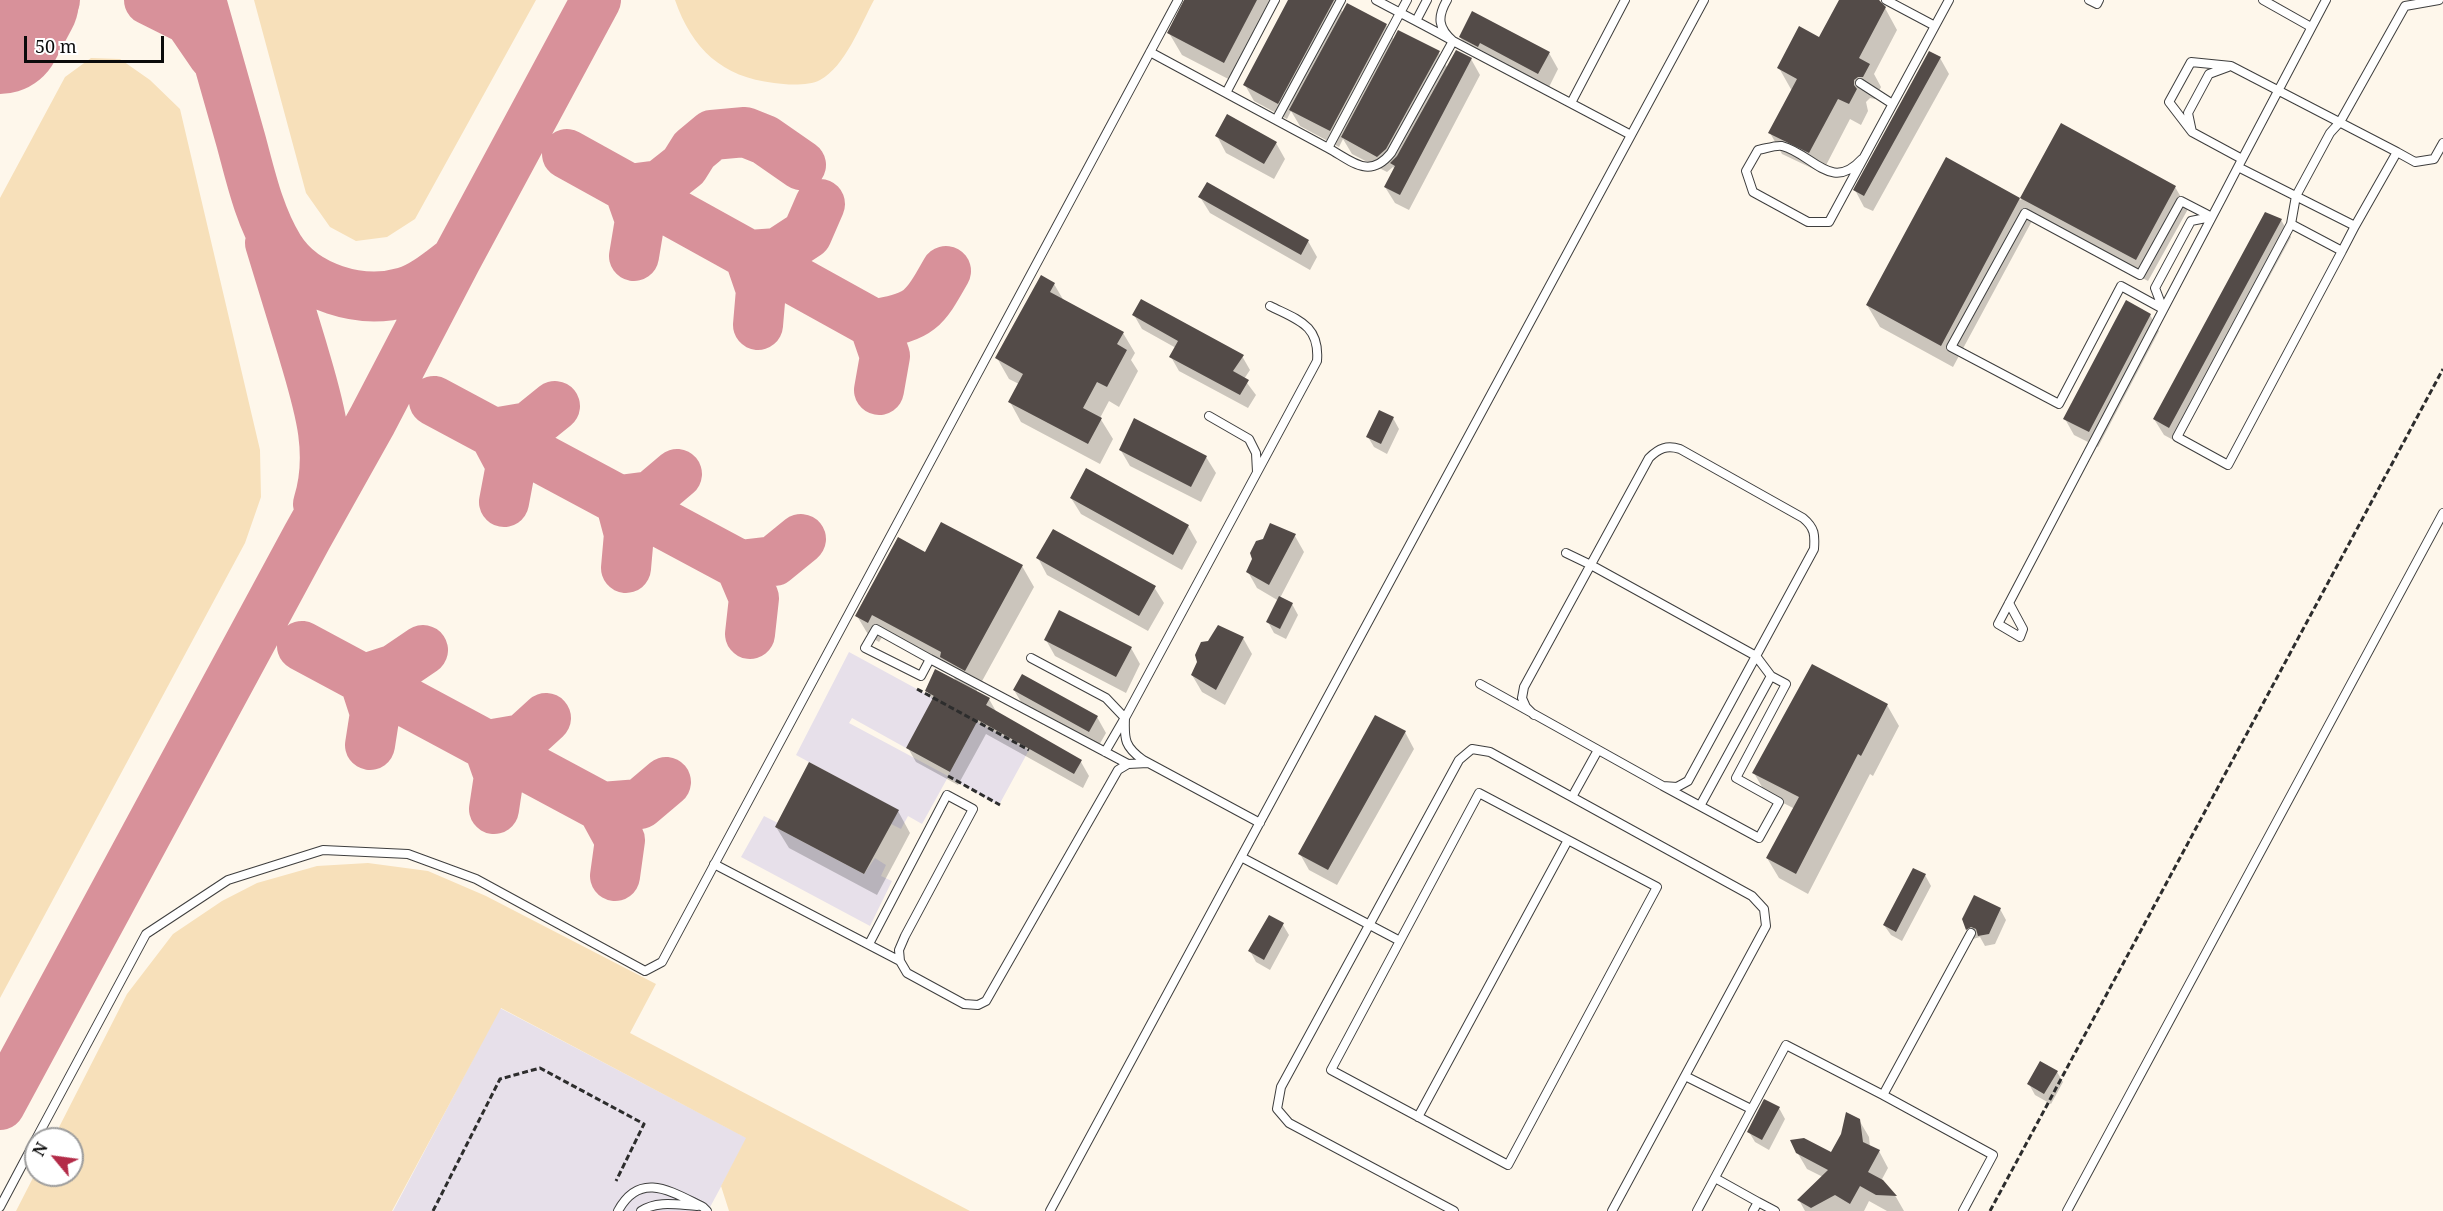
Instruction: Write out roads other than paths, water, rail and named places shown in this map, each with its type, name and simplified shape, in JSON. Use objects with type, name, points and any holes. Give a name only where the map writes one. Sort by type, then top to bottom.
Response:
[{"type":"lane","points":[[42,1127],[146,934],[228,880],[323,850],[408,854],[476,879],[645,971],[662,962],[1178,0]]},
{"type":"lane","points":[[1226,93],[1275,0]]},
{"type":"lane","points":[[1276,120],[1341,0]]},
{"type":"lane","points":[[1376,0],[1632,135]]},
{"type":"lane","points":[[1328,148],[1407,0]]},
{"type":"lane","points":[[1416,21],[1428,0]]},
{"type":"lane","points":[[1447,0],[1440,13],[1440,23],[1443,33],[1453,41]]},
{"type":"lane","points":[[1570,103],[1625,0]]},
{"type":"lane","points":[[1050,1211],[1704,0]]},
{"type":"lane","points":[[1886,0],[1935,26]]},
{"type":"lane","points":[[1862,159],[1852,169],[1840,173],[1830,171],[1781,146],[1758,150],[1746,171],[1753,192],[1808,222],[1828,222],[1949,0]]},
{"type":"lane","points":[[2089,0],[2097,4],[2099,0]]},
{"type":"lane","points":[[2263,0],[2311,27]]},
{"type":"lane","points":[[2009,603],[2326,0]]},
{"type":"lane","points":[[2397,152],[2228,465],[2177,437],[2291,224],[2296,196],[2330,133],[2340,122],[2407,3],[2437,0],[2443,5]]},
{"type":"lane","points":[[1150,52],[1363,167],[1374,167],[1382,164],[1391,153],[1453,41]]},
{"type":"lane","points":[[2355,226],[2296,196],[2192,132],[2169,102],[2191,62],[2231,66],[2415,162],[2434,159],[2443,143]]},
{"type":"lane","points":[[2192,132],[2187,113],[2209,74],[2231,66]]},
{"type":"lane","points":[[1860,83],[1891,103]]},
{"type":"lane","points":[[2163,309],[2121,286],[2059,404],[1951,347],[2025,213],[2140,276],[2181,201],[2212,217]]},
{"type":"lane","points":[[2163,309],[2155,288],[2191,221],[2212,217]]},
{"type":"lane","points":[[2291,224],[2342,251]]},
{"type":"lane","points":[[1106,752],[1317,361],[1318,346],[1313,331],[1302,322],[1270,306]]},
{"type":"lane","points":[[1209,416],[1249,439],[1256,453],[1257,473]]},
{"type":"lane","points":[[1534,715],[1526,707],[1522,698],[1524,687],[1649,458],[1657,451],[1669,446],[1680,449],[1803,518],[1811,525],[1815,534],[1814,549],[1688,781],[1677,787],[1663,786]]},
{"type":"lane","points":[[2067,1211],[2443,513]]},
{"type":"lane","points":[[1480,684],[1759,838],[1779,802],[1736,778],[1786,684],[1771,676],[1756,656],[1591,564],[1566,554]]},
{"type":"lane","points":[[930,659],[921,676],[865,648],[876,629],[1128,764]]},
{"type":"lane","points":[[1031,658],[1106,698],[1125,718],[1124,735],[1130,750],[1148,763],[1260,823]]},
{"type":"lane","points":[[1700,806],[1771,676]]},
{"type":"lane","points":[[1454,1211],[1289,1123],[1277,1109],[1281,1087],[1459,760],[1472,749],[1490,752],[1752,897],[1764,909],[1766,926],[1612,1211]]},
{"type":"lane","points":[[1572,797],[1598,750]]},
{"type":"lane","points":[[714,864],[900,961],[908,973],[964,1004],[978,1005],[986,1001],[1118,770],[1128,764],[1148,763]]},
{"type":"lane","points":[[1479,793],[1568,840],[1656,887],[1508,1165],[1331,1070],[1479,793]]},
{"type":"lane","points":[[869,944],[947,795],[973,809],[905,936],[899,950],[900,961]]},
{"type":"lane","points":[[1418,1117],[1568,840]]},
{"type":"lane","points":[[1241,857],[1400,941]]},
{"type":"lane","points":[[1883,1095],[1971,933]]},
{"type":"lane","points":[[1697,1211],[1786,1045],[1993,1155],[1963,1211]]},
{"type":"lane","points":[[1685,1076],[1751,1109]]},
{"type":"lane","points":[[0,1207],[24,1162]]},
{"type":"lane","points":[[1715,1178],[1775,1211]]},
{"type":"lane","points":[[618,1211],[624,1201],[641,1187],[663,1187],[705,1209]]},
{"type":"lane","points":[[1753,1211],[1758,1202]]},
{"type":"lane","points":[[641,1211],[649,1206],[664,1204],[705,1209]]},
{"type":"lane","points":[[689,1211],[705,1209]]}]
